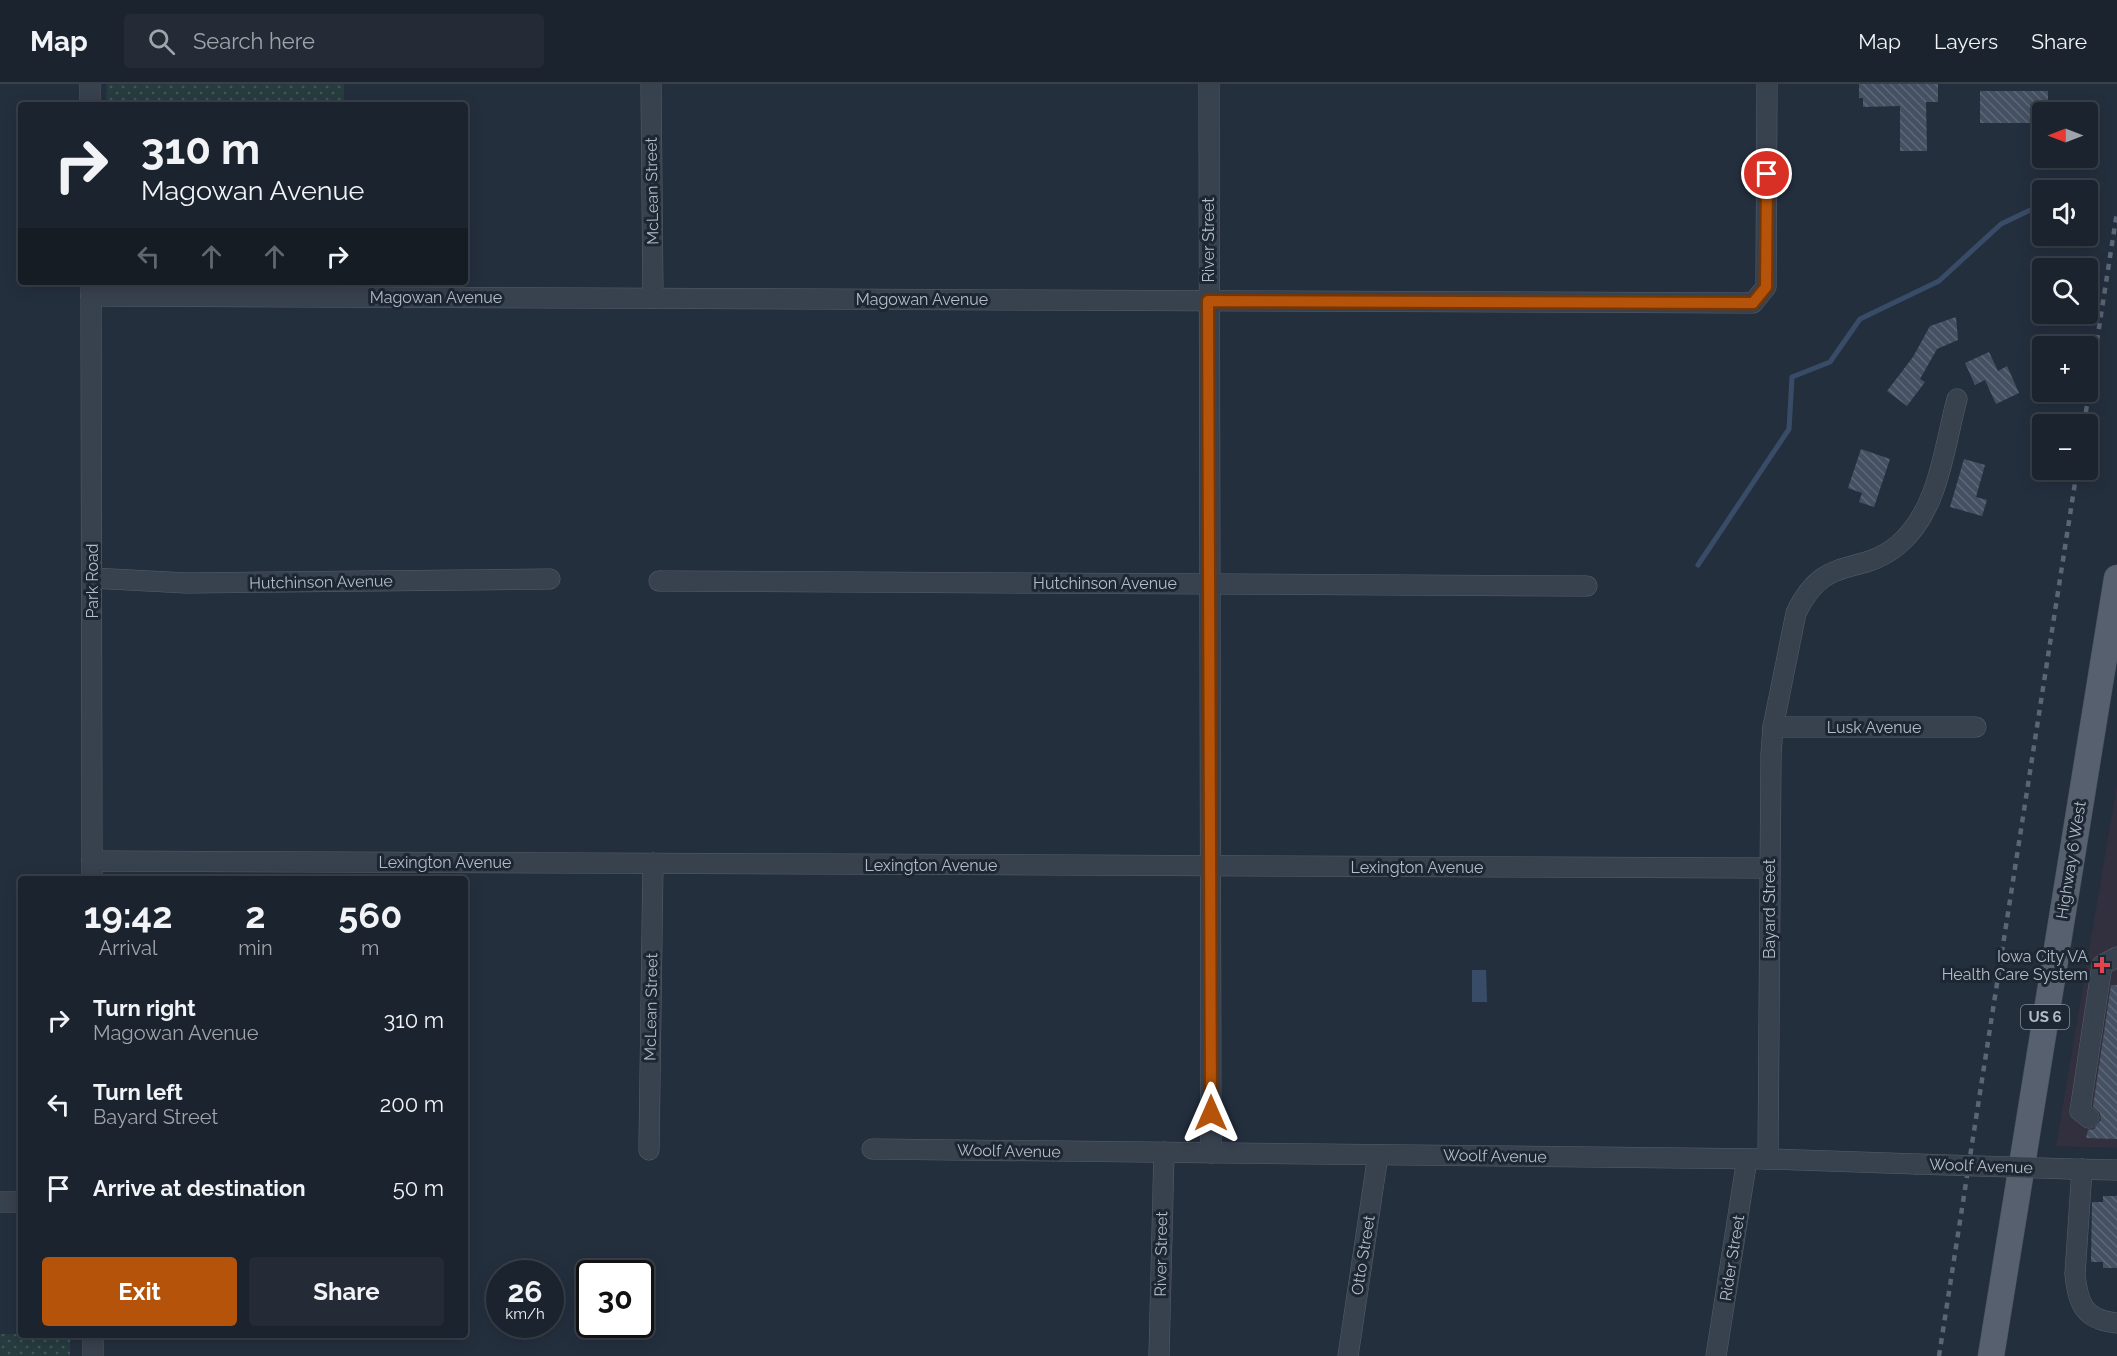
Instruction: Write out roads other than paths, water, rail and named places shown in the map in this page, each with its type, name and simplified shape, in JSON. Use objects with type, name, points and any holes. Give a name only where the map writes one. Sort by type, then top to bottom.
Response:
[{"type":"main road","name":"Highway 6 West","points":[[1991,1356],[2109,679],[2117,578]]},
{"type":"street","points":[[90,84],[90,102]]},
{"type":"street","name":"McLean Street","points":[[651,84],[653,298]]},
{"type":"street","name":"River Street","points":[[1209,84],[1211,1153]]},
{"type":"street","name":"Magowan Avenue","points":[[91,289],[653,298],[1753,303],[1766,287],[1767,84]]},
{"type":"street","name":"Park Road","points":[[91,289],[92,870]]},
{"type":"street","name":"Bayard Street","points":[[1768,1159],[1769,868],[1773,727],[1796,613],[1815,584],[1843,567],[1880,557],[1898,545],[1914,529],[1929,503],[1957,399]]},
{"type":"street","name":"Hutchinson Avenue","points":[[92,578],[186,583],[550,579]]},
{"type":"street","name":"Hutchinson Avenue","points":[[659,581],[1587,586]]},
{"type":"street","name":"Lusk Avenue","points":[[1773,727],[1976,727]]},
{"type":"street","name":"McLean Street","points":[[649,1150],[653,863]]},
{"type":"street","name":"Lexington Avenue","points":[[92,870],[653,863],[1769,868]]},
{"type":"street","points":[[2089,1118],[2080,1111],[2102,965],[2117,957]]},
{"type":"street","name":"Woolf Avenue","points":[[872,1149],[1768,1159],[2117,1170]]},
{"type":"street","name":"River Street","points":[[1159,1356],[1164,1152]]},
{"type":"street","name":"Otto Street","points":[[1348,1356],[1378,1155]]},
{"type":"street","name":"Rider Street","points":[[1716,1356],[1747,1159]]},
{"type":"street","points":[[2077,1169],[2075,1274],[2077,1291],[2081,1305],[2090,1314],[2102,1322],[2117,1323]]},
{"type":"street","points":[[0,1202],[18,1202]]},
{"type":"street","points":[[93,1338],[93,1356]]},
{"type":"water","points":[[1472,970],[1486,970],[1487,1002],[1472,1002]]},
{"type":"waterway","points":[[1698,565],[1789,429],[1792,377],[1830,362],[1860,319],[1939,281],[2001,224],[2032,209]]},
{"type":"railway","points":[[2086,414],[2117,212]]},
{"type":"railway","points":[[1939,1356],[2075,480]]},
{"type":"place","name":"Iowa City VA Health Care System","points":[[2102,965]]}]
